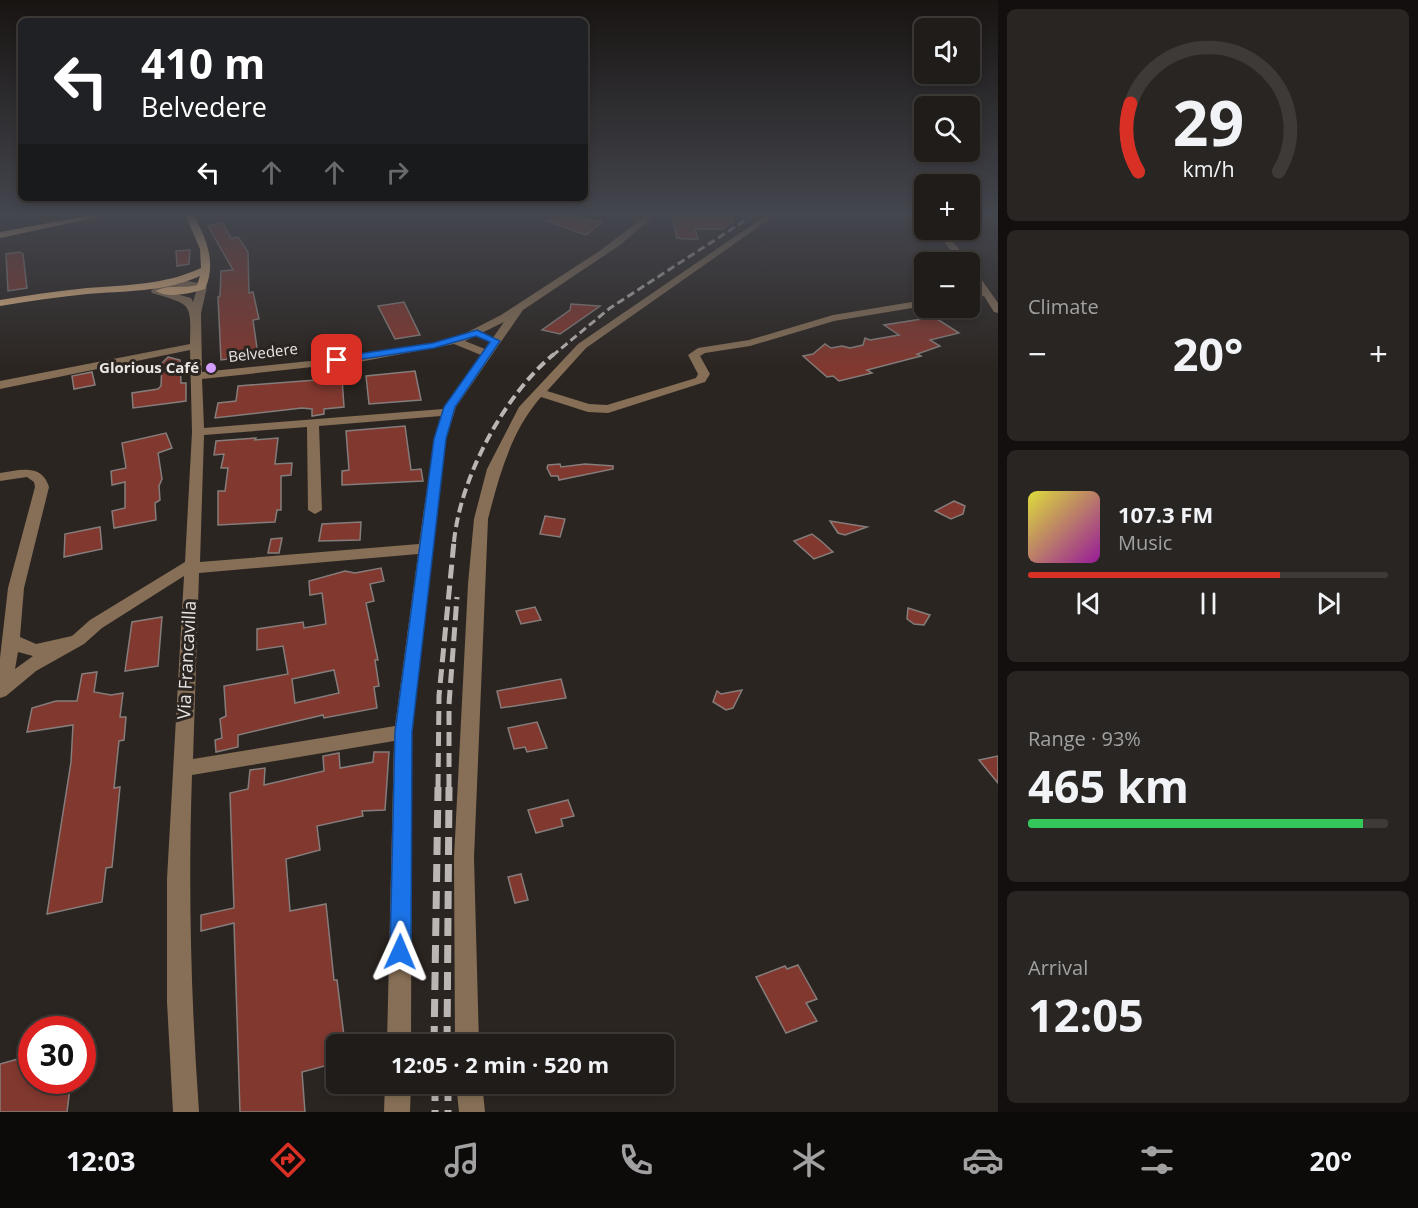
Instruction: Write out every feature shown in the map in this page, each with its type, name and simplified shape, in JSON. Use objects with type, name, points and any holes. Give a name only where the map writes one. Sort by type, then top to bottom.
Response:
[{"type":"main road","name":"Via Francavilla","points":[[202,287],[207,266]]},
{"type":"main road","points":[[155,288],[206,269]]},
{"type":"main road","points":[[0,303],[67,293],[155,288],[187,291],[202,287]]},
{"type":"street","name":"Belvedere","points":[[196,376],[378,355],[455,341],[477,333],[518,310],[583,266]]},
{"type":"street","points":[[467,1034],[464,858],[480,519],[500,454],[523,410],[568,360],[594,337],[697,266]]},
{"type":"street","points":[[980,285],[998,310]]},
{"type":"street","name":"Via Francavilla","points":[[186,1112],[178,969],[178,879],[198,432],[196,313],[202,287]]},
{"type":"street","points":[[155,288],[187,300],[196,313]]},
{"type":"street","points":[[980,294],[985,293]]},
{"type":"street","points":[[539,393],[588,408],[608,409],[701,381],[704,374],[694,360],[694,355],[702,350],[750,343],[833,318],[914,305]]},
{"type":"street","points":[[399,1034],[403,732],[424,549],[440,439],[448,412],[518,310]]},
{"type":"street","points":[[477,333],[491,347]]},
{"type":"street","points":[[455,341],[491,347]]},
{"type":"street","points":[[0,385],[195,346]]},
{"type":"street","points":[[198,432],[448,412]]},
{"type":"street","points":[[313,423],[315,510]]},
{"type":"street","points":[[0,477],[30,473],[40,480],[42,487],[16,588],[12,639],[6,672],[0,680]]},
{"type":"street","points":[[0,691],[30,666],[78,640],[96,624],[192,566],[424,549]]},
{"type":"street","points":[[12,639],[21,648],[39,652],[78,640]]},
{"type":"street","points":[[182,769],[403,732]]},
{"type":"street","points":[[397,1112],[398,1094]]},
{"type":"street","points":[[470,1094],[472,1112]]},
{"type":"building","points":[[7,266],[24,266],[27,288],[8,291]]},
{"type":"building","points":[[231,266],[248,266],[249,293],[253,292],[259,319],[253,320],[258,355],[221,360],[218,297],[220,296],[221,271],[233,270]]},
{"type":"building","points":[[404,302],[420,335],[395,339],[378,306]]},
{"type":"building","points":[[571,304],[600,306],[560,334],[542,330],[570,310]]},
{"type":"building","points":[[936,318],[959,333],[930,340],[940,346],[917,354],[921,356],[867,370],[872,373],[839,381],[833,376],[827,377],[803,356],[813,354],[825,344],[831,348],[842,346],[850,348],[863,345],[865,338],[870,340],[899,335],[884,325]]},
{"type":"building","points":[[168,357],[180,360],[181,383],[186,383],[186,401],[133,408],[132,393],[158,389],[161,386],[162,363]]},
{"type":"building","points":[[415,371],[421,400],[369,404],[366,376]]},
{"type":"building","points":[[92,372],[95,385],[74,389],[72,376]]},
{"type":"building","points":[[342,378],[344,407],[324,409],[324,414],[312,416],[312,409],[302,408],[215,418],[218,403],[236,401],[238,386]]},
{"type":"building","points":[[405,426],[411,470],[421,469],[423,481],[342,485],[342,471],[349,470],[346,431]]},
{"type":"building","points":[[166,433],[172,448],[158,453],[162,479],[159,486],[160,500],[155,503],[156,520],[114,528],[112,511],[125,508],[125,482],[112,485],[111,471],[126,468],[122,443]]},
{"type":"building","points":[[256,438],[255,440],[278,438],[275,464],[292,463],[291,475],[281,476],[281,510],[277,510],[275,522],[218,525],[218,491],[225,491],[228,468],[221,468],[224,454],[214,455],[216,441]]},
{"type":"building","points":[[560,464],[561,467],[585,464],[613,466],[613,469],[559,480],[558,476],[551,476],[547,468],[548,465]]},
{"type":"building","points":[[954,501],[965,506],[963,514],[951,519],[935,511]]},
{"type":"building","points":[[545,516],[565,519],[560,537],[540,534]]},
{"type":"building","points":[[830,521],[867,527],[845,535],[838,533]]},
{"type":"building","points":[[361,522],[360,540],[319,541],[322,524]]},
{"type":"building","points":[[100,527],[102,549],[64,557],[65,534]]},
{"type":"building","points":[[812,534],[833,552],[814,559],[794,541]]},
{"type":"building","points":[[282,538],[279,553],[268,553],[271,539]]},
{"type":"building","points":[[381,568],[384,581],[370,584],[374,601],[366,603],[378,660],[375,660],[379,686],[374,687],[377,708],[324,718],[323,715],[238,735],[238,747],[216,752],[215,740],[222,738],[220,719],[226,716],[224,686],[288,674],[283,646],[257,650],[257,629],[303,622],[304,628],[326,624],[322,593],[310,595],[309,581],[345,571],[355,573]],"holes":[[[334,670],[339,693],[295,703],[292,679]]]},
{"type":"building","points":[[535,607],[541,620],[521,624],[516,611]]},
{"type":"building","points":[[908,608],[930,615],[924,625],[914,624],[907,619]]},
{"type":"building","points":[[162,617],[158,666],[125,671],[132,622]]},
{"type":"building","points":[[97,672],[94,692],[111,695],[123,693],[120,717],[126,717],[124,740],[119,741],[114,788],[120,787],[112,867],[106,868],[102,902],[47,914],[71,762],[73,725],[27,732],[32,708],[56,701],[77,701],[82,674]]},
{"type":"building","points":[[561,679],[566,698],[501,708],[497,691]]},
{"type":"building","points":[[742,690],[733,708],[726,710],[713,702],[717,691],[721,694]]},
{"type":"building","points":[[537,722],[547,748],[527,752],[525,747],[514,749],[508,728]]},
{"type":"building","points":[[374,752],[389,752],[385,810],[362,811],[363,816],[317,826],[320,850],[286,859],[290,911],[326,904],[334,980],[337,980],[344,1034],[326,1034],[326,1066],[302,1072],[305,1112],[240,1112],[234,923],[201,931],[201,915],[234,908],[230,793],[248,789],[250,770],[265,768],[264,785],[324,771],[323,756],[339,753],[340,768],[373,762]]},
{"type":"building","points":[[998,756],[998,783],[979,760]]},
{"type":"building","points":[[568,800],[574,816],[561,819],[563,826],[536,833],[528,810]]},
{"type":"building","points":[[521,874],[528,900],[515,903],[508,877]]},
{"type":"building","points":[[798,965],[817,999],[806,1003],[817,1021],[786,1033],[756,977],[785,966],[787,969]]},
{"type":"building","points":[[18,1059],[18,1094],[69,1094],[67,1112],[0,1112],[0,1064]]},
{"type":"railway","points":[[552,356],[610,308],[675,266]]},
{"type":"railway","points":[[454,542],[465,491],[488,439],[518,392],[554,354]]},
{"type":"railway","points":[[438,788],[439,696],[454,541]]},
{"type":"railway","points":[[449,787],[449,704],[457,597]]},
{"type":"railway","points":[[434,1034],[438,787]]},
{"type":"railway","points":[[447,1034],[449,787]]},
{"type":"railway","points":[[435,1094],[435,1112]]},
{"type":"railway","points":[[448,1094],[448,1112]]},
{"type":"place","name":"Glorious Café","points":[[211,368]]},
{"type":"route","points":[[337,360],[455,341],[477,333],[495,341],[450,407],[440,439],[424,549],[403,732],[400,952]]}]
